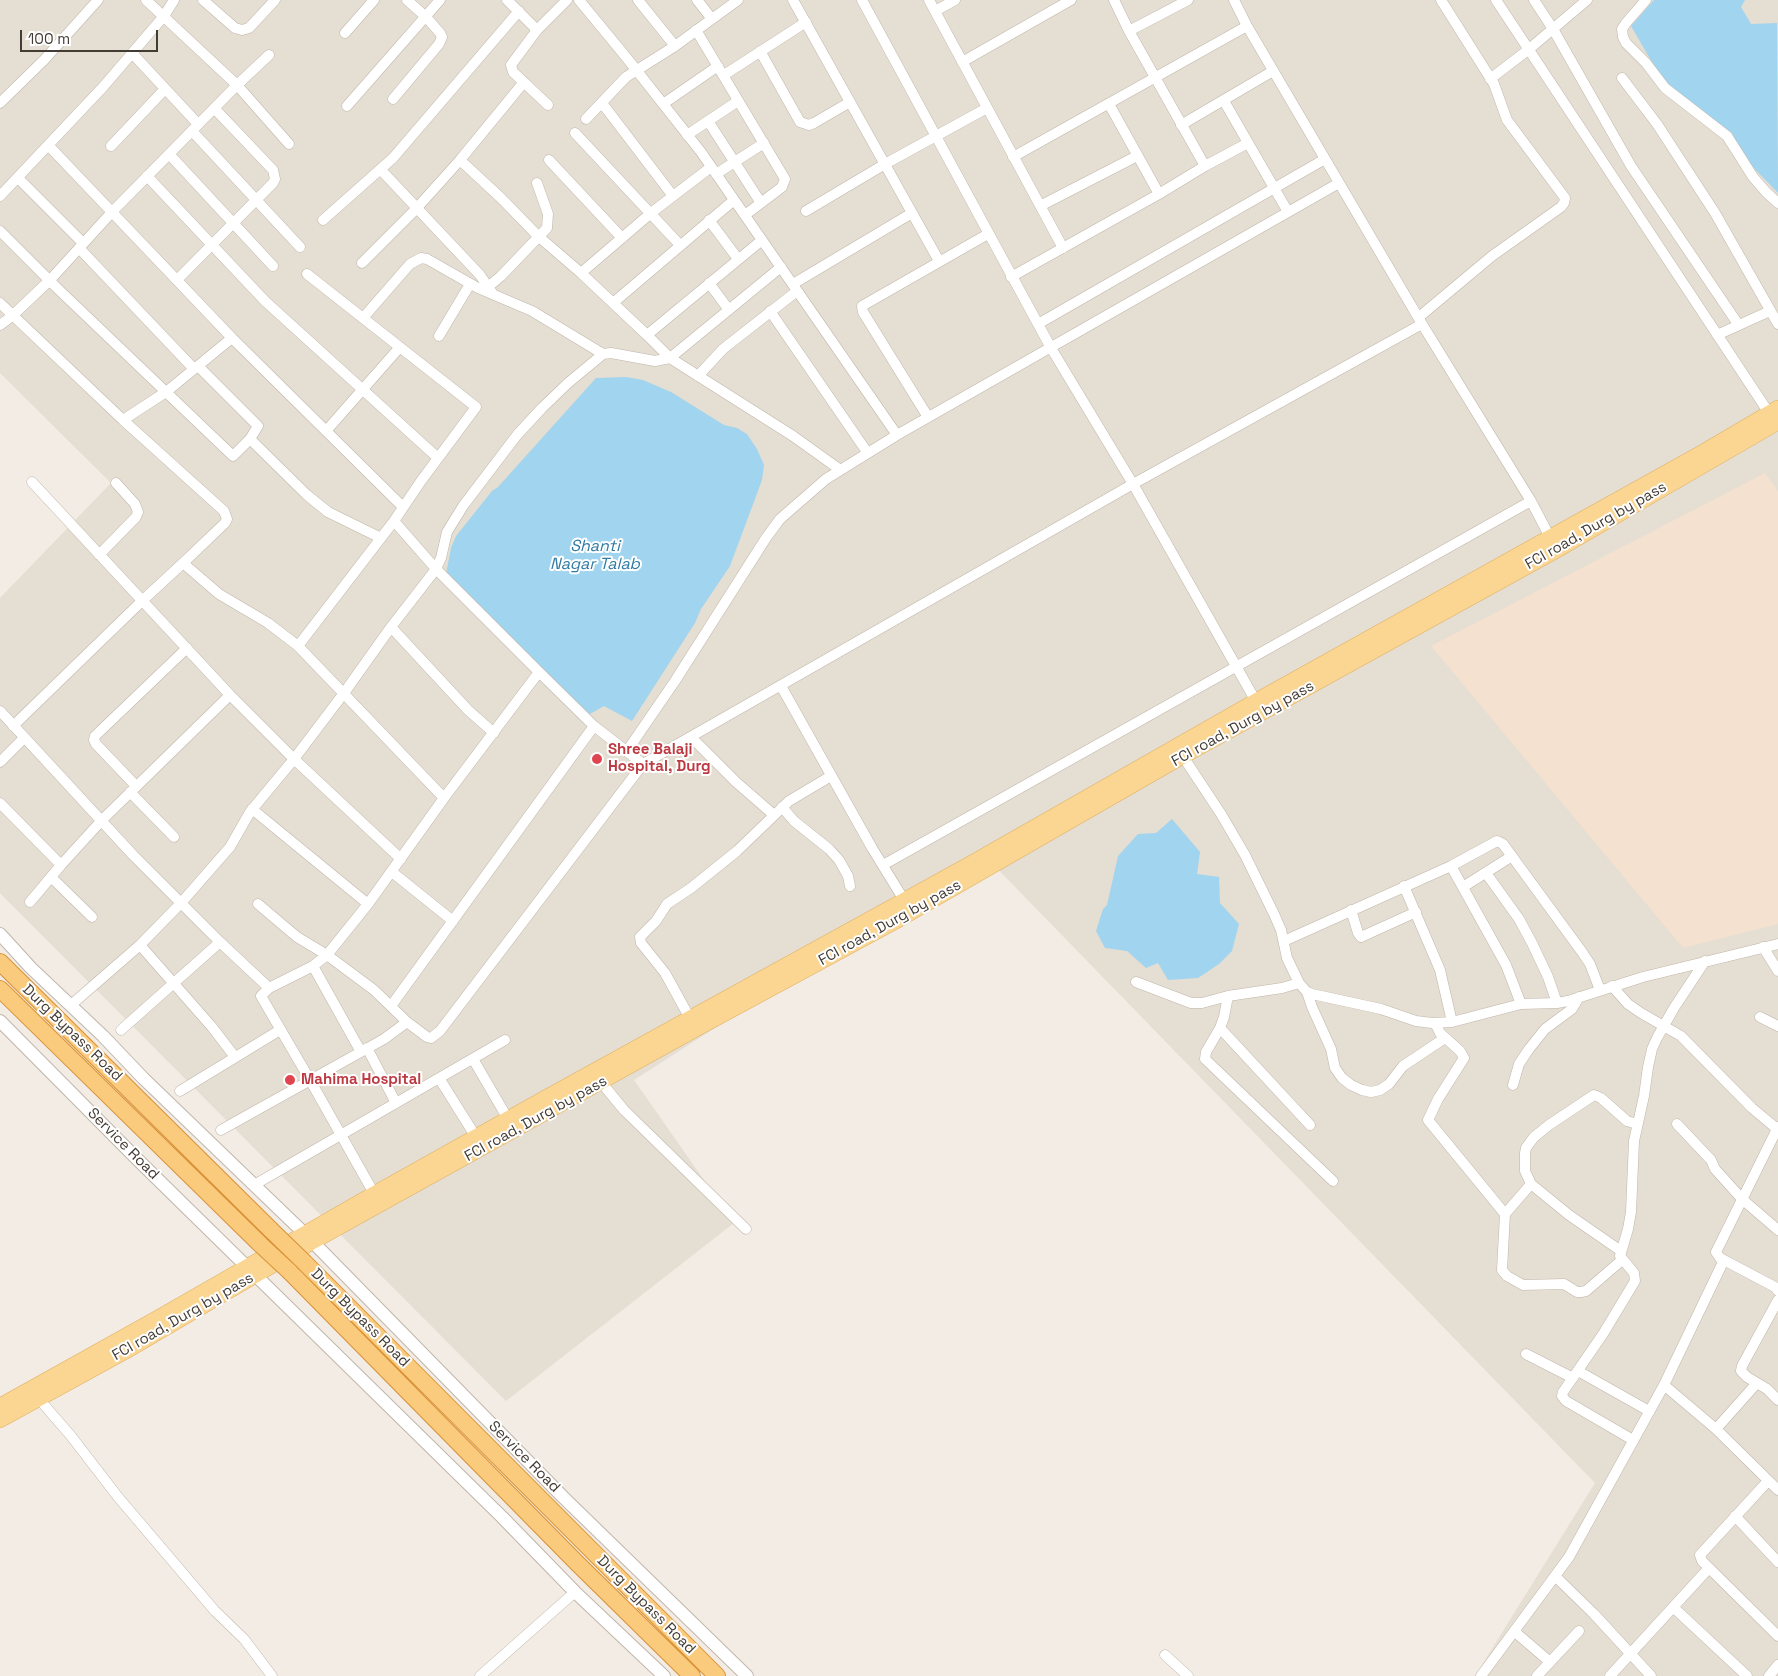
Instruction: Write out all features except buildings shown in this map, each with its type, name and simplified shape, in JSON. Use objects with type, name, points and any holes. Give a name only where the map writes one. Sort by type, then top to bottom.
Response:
[{"type":"highway","name":"Durg Bypass Road","points":[[0,962],[305,1263],[717,1676]]},
{"type":"highway","name":"Durg Bypass Road","points":[[0,989],[290,1272],[578,1564],[692,1676]]},
{"type":"main road","name":"FCI road, Durg by pass","points":[[0,1406],[80,1369],[308,1238],[601,1082],[693,1024],[904,900],[1179,751],[1776,419]]},
{"type":"main road","name":"FCI road, Durg by pass","points":[[377,1200],[476,1137],[508,1119],[949,891],[1179,751]]},
{"type":"main road","name":"FCI road, Durg by pass","points":[[0,1420],[39,1399],[80,1369]]},
{"type":"street","points":[[0,103],[44,60],[98,0]]},
{"type":"street","points":[[146,0],[237,85],[289,144]]},
{"type":"street","points":[[0,196],[132,54],[164,16],[174,0]]},
{"type":"street","points":[[203,0],[236,28],[242,30],[249,28],[275,0]]},
{"type":"street","points":[[345,33],[374,0]]},
{"type":"street","points":[[393,98],[439,44],[442,37],[440,32],[426,17],[407,0]]},
{"type":"street","points":[[346,106],[440,0]]},
{"type":"street","points":[[508,0],[537,30]]},
{"type":"street","points":[[548,105],[514,72],[510,65],[537,30],[566,0]]},
{"type":"street","points":[[579,0],[714,170],[897,435]]},
{"type":"street","points":[[638,0],[675,46]]},
{"type":"street","points":[[697,0],[712,19]]},
{"type":"street","points":[[586,119],[626,77],[675,46],[738,0]]},
{"type":"street","points":[[793,0],[939,261]]},
{"type":"street","points":[[862,0],[1011,277],[1051,348],[1133,484],[1259,706]]},
{"type":"street","points":[[929,0],[1063,248]]},
{"type":"street","points":[[935,11],[955,0]]},
{"type":"street","points":[[1047,0],[1053,10]]},
{"type":"street","points":[[962,62],[1071,0]]},
{"type":"street","points":[[1114,0],[1129,31],[1205,166]]},
{"type":"street","points":[[1129,31],[1188,0]]},
{"type":"street","points":[[1234,0],[1273,71],[1420,320],[1531,501],[1553,544]]},
{"type":"street","points":[[258,904],[298,937],[327,955],[374,990],[407,1022],[427,1037],[435,1036],[644,764],[1420,320],[1492,256],[1564,202],[1563,194],[1507,120],[1490,79],[1441,0]]},
{"type":"street","points":[[1496,0],[1717,334],[1776,419]]},
{"type":"street","points":[[1534,0],[1553,29],[1631,166],[1738,324]]},
{"type":"street","points":[[1490,79],[1528,50],[1587,0]]},
{"type":"street","points":[[1646,0],[1622,29],[1626,42],[1646,63],[1665,88],[1727,136],[1754,178],[1778,203]]},
{"type":"street","points":[[323,220],[393,158],[518,11]]},
{"type":"street","points":[[663,104],[760,51],[806,22]]},
{"type":"street","points":[[1013,156],[1247,26]]},
{"type":"street","points":[[696,30],[785,179],[782,188],[745,215]]},
{"type":"street","points":[[760,51],[800,122],[810,125],[850,102]]},
{"type":"street","points":[[132,54],[165,89],[195,128],[300,247]]},
{"type":"street","points":[[0,325],[50,280],[147,176],[269,55]]},
{"type":"street","points":[[1181,125],[1273,71]]},
{"type":"street","points":[[1622,78],[1657,124],[1715,213],[1778,324]]},
{"type":"street","points":[[362,263],[416,209],[460,160],[524,82]]},
{"type":"street","points":[[111,146],[165,89]]},
{"type":"street","points":[[688,135],[738,101]]},
{"type":"street","points":[[1224,101],[1288,212]]},
{"type":"street","points":[[602,103],[673,196]]},
{"type":"street","points":[[1109,104],[1159,194]]},
{"type":"street","points":[[177,280],[273,183],[275,174],[214,108]]},
{"type":"street","points":[[806,211],[885,164],[987,108]]},
{"type":"street","points":[[708,121],[761,203]]},
{"type":"street","points":[[575,133],[680,245]]},
{"type":"street","points":[[581,273],[673,196],[714,170],[734,162],[764,143]]},
{"type":"street","points":[[1011,277],[1248,143]]},
{"type":"street","points":[[48,145],[232,338],[403,507]]},
{"type":"street","points":[[169,154],[273,266]]},
{"type":"street","points":[[1040,206],[1137,156]]},
{"type":"street","points":[[1038,324],[1325,159]]},
{"type":"street","points":[[460,160],[538,236],[581,273],[670,358],[793,436],[839,469]]},
{"type":"street","points":[[549,160],[622,238]]},
{"type":"street","points":[[381,170],[472,266],[490,290]]},
{"type":"street","points":[[147,176],[265,302],[274,308],[438,458]]},
{"type":"street","points":[[0,231],[233,456],[250,439],[258,426],[196,367],[18,178]]},
{"type":"street","points":[[490,290],[547,228],[548,214],[537,183]]},
{"type":"street","points":[[627,751],[675,681],[780,519],[794,505],[839,469],[1339,183]]},
{"type":"street","points":[[613,303],[734,200]]},
{"type":"street","points":[[698,376],[723,349],[770,312],[795,288],[912,213]]},
{"type":"street","points":[[709,220],[738,259]]},
{"type":"street","points":[[928,417],[863,312],[862,306],[988,234]]},
{"type":"street","points":[[647,335],[762,240]]},
{"type":"street","points":[[363,318],[410,264],[421,258],[427,259],[470,284],[490,290],[532,311],[603,354]]},
{"type":"street","points":[[72,1005],[140,944],[181,903],[230,847],[252,809],[294,760],[391,627],[436,569],[452,522],[517,435],[568,383],[603,354],[611,353],[655,361],[670,358],[781,267]]},
{"type":"street","points":[[298,646],[394,521],[476,407],[307,274]]},
{"type":"street","points":[[709,283],[729,310]]},
{"type":"street","points":[[438,336],[470,284]]},
{"type":"street","points":[[0,303],[123,420],[224,511],[226,516],[225,523],[13,726]]},
{"type":"street","points":[[1717,334],[1770,310]]},
{"type":"street","points":[[770,312],[867,452]]},
{"type":"street","points":[[123,420],[166,392],[232,338]]},
{"type":"street","points":[[326,431],[400,347]]},
{"type":"street","points":[[250,439],[307,495],[328,512],[381,538]]},
{"type":"street","points":[[32,482],[230,695],[294,760],[401,859]]},
{"type":"street","points":[[99,555],[136,517],[138,512],[135,504],[116,483]]},
{"type":"street","points":[[883,865],[1531,501]]},
{"type":"street","points":[[394,521],[436,569],[538,672],[594,726],[644,764]]},
{"type":"street","points":[[183,564],[219,594],[268,623],[298,646],[444,798]]},
{"type":"street","points":[[391,627],[468,710],[494,733]]},
{"type":"street","points":[[174,836],[94,740],[95,736],[187,648]]},
{"type":"street","points":[[377,1200],[261,996],[269,988],[313,966],[327,955],[392,872],[444,798],[538,672]]},
{"type":"street","points":[[781,686],[904,900]]},
{"type":"street","points":[[30,902],[102,820],[230,695]]},
{"type":"street","points":[[0,711],[133,855],[269,988]]},
{"type":"street","points":[[391,1006],[594,726]]},
{"type":"street","points":[[691,737],[736,782],[774,815]]},
{"type":"street","points":[[0,762],[24,738]]},
{"type":"street","points":[[1179,751],[1221,814],[1245,855],[1274,914],[1284,941],[1287,958],[1299,984],[1307,992],[1331,1049],[1335,1068],[1342,1078],[1362,1090],[1371,1092],[1380,1090],[1389,1084],[1403,1066],[1445,1038]]},
{"type":"street","points":[[693,1024],[665,973],[641,943],[640,937],[656,921],[667,904],[691,888],[737,851],[782,807],[804,791],[831,776]]},
{"type":"street","points":[[0,804],[61,865]]},
{"type":"street","points":[[782,807],[794,821],[829,849],[839,860],[848,876],[850,886]]},
{"type":"street","points":[[252,809],[368,904]]},
{"type":"street","points":[[1284,941],[1451,866],[1497,841],[1503,844],[1582,952],[1590,964],[1600,990]]},
{"type":"street","points":[[1463,887],[1512,856]]},
{"type":"street","points":[[1451,866],[1506,965],[1521,1004]]},
{"type":"street","points":[[392,872],[453,921]]},
{"type":"street","points":[[1486,873],[1519,919],[1532,942],[1548,977],[1554,1003],[1554,1021]]},
{"type":"street","points":[[52,878],[92,917]]},
{"type":"street","points":[[1404,886],[1440,970],[1452,1022]]},
{"type":"street","points":[[1351,910],[1361,937],[1416,912]]},
{"type":"street","name":"Service Road","points":[[0,934],[31,968],[72,1005],[143,1078],[308,1238],[562,1496],[747,1676]]},
{"type":"street","points":[[122,1030],[220,942]]},
{"type":"street","points":[[140,944],[212,1027],[234,1057]]},
{"type":"street","points":[[1307,992],[1382,1009],[1416,1021],[1452,1022],[1521,1004],[1554,1003],[1705,961],[1778,944]]},
{"type":"street","points":[[1763,947],[1778,971]]},
{"type":"street","points":[[1531,1184],[1505,1214],[1502,1270],[1507,1276],[1517,1282],[1529,1285],[1564,1284],[1577,1292],[1586,1291],[1622,1256],[1631,1212],[1634,1141],[1652,1049],[1664,1025],[1705,961]]},
{"type":"street","points":[[313,966],[396,1102]]},
{"type":"street","points":[[1136,982],[1191,1003],[1202,1003],[1228,996],[1299,984]]},
{"type":"street","points":[[1612,986],[1628,1004],[1681,1036],[1752,1108],[1778,1128],[1716,1252],[1724,1260],[1775,1287],[1778,1291]]},
{"type":"street","points":[[1228,996],[1220,1028],[1204,1055],[1207,1063],[1333,1181]]},
{"type":"street","points":[[1513,1085],[1519,1064],[1545,1029],[1572,1009],[1578,997]]},
{"type":"street","points":[[1760,1017],[1778,1026]]},
{"type":"street","name":"Service Road","points":[[0,1021],[137,1159],[502,1517],[575,1592],[664,1676]]},
{"type":"street","points":[[221,1130],[384,1039],[407,1022]]},
{"type":"street","points":[[1436,1023],[1437,1028],[1460,1051],[1464,1058],[1438,1099],[1428,1120],[1505,1214]]},
{"type":"street","points":[[1220,1028],[1310,1125]]},
{"type":"street","points":[[180,1091],[280,1030]]},
{"type":"street","points":[[254,1185],[505,1040]]},
{"type":"street","points":[[473,1059],[508,1119]]},
{"type":"street","points":[[439,1078],[476,1137]]},
{"type":"street","points":[[601,1082],[624,1110],[746,1228]]},
{"type":"street","points":[[1633,1440],[1564,1399],[1563,1392],[1603,1334],[1635,1281],[1634,1273],[1622,1256],[1531,1184],[1525,1171],[1525,1153],[1529,1142],[1549,1125],[1590,1096],[1598,1096],[1627,1121],[1637,1124]]},
{"type":"street","points":[[1677,1124],[1711,1160],[1715,1169],[1742,1199],[1778,1230]]},
{"type":"street","points":[[1481,1676],[1569,1557],[1664,1385],[1724,1260]]},
{"type":"street","points":[[1778,1300],[1774,1316],[1742,1366],[1741,1371],[1767,1389],[1778,1400]]},
{"type":"street","points":[[1526,1354],[1575,1374],[1649,1411]]},
{"type":"street","points":[[1716,1429],[1756,1383]]},
{"type":"street","points":[[1664,1385],[1716,1429],[1778,1490]]},
{"type":"street","points":[[39,1399],[71,1436],[118,1497],[215,1611],[244,1639],[272,1676]]},
{"type":"street","points":[[1768,1481],[1700,1555],[1702,1561],[1778,1636]]},
{"type":"street","points":[[1735,1516],[1778,1562]]},
{"type":"street","points":[[1610,1676],[1709,1568]]},
{"type":"street","points":[[1555,1576],[1594,1614],[1651,1676]]},
{"type":"street","points":[[480,1676],[575,1592]]},
{"type":"street","points":[[1673,1607],[1747,1676]]},
{"type":"street","points":[[1537,1676],[1579,1631]]},
{"type":"street","points":[[1515,1632],[1550,1662]]},
{"type":"street","points":[[1165,1654],[1186,1675]]},
{"type":"street","points":[[1769,1676],[1778,1665]]},
{"type":"shaded area","points":[[0,0],[1778,0],[1778,1676],[1475,1676],[1595,1483],[984,855],[634,1080],[734,1223],[506,1401],[0,893],[0,598],[111,483],[0,373]]},
{"type":"shaded area","points":[[1765,473],[1778,491],[1778,924],[1683,948],[1431,646]]},
{"type":"water","points":[[1654,0],[1745,0],[1741,7],[1751,24],[1777,23],[1778,193],[1745,159],[1732,133],[1664,83],[1631,26]]},
{"type":"water","name":"Shanti Nagar Talab","points":[[626,377],[643,380],[671,392],[724,425],[737,428],[747,434],[757,449],[764,465],[762,480],[730,566],[701,609],[695,623],[632,721],[604,706],[590,714],[556,685],[446,574],[451,548],[456,536],[492,491],[498,487],[596,378]]},
{"type":"water","points":[[1172,819],[1200,852],[1197,874],[1219,877],[1220,903],[1239,924],[1232,951],[1219,964],[1198,978],[1168,980],[1158,963],[1146,968],[1127,951],[1105,948],[1096,931],[1103,909],[1107,905],[1118,856],[1138,834],[1156,833]]},
{"type":"place","name":"Shree Balaji Hospital, Durg","points":[[597,759]]},
{"type":"place","name":"Mahima Hospital","points":[[290,1080]]}]
